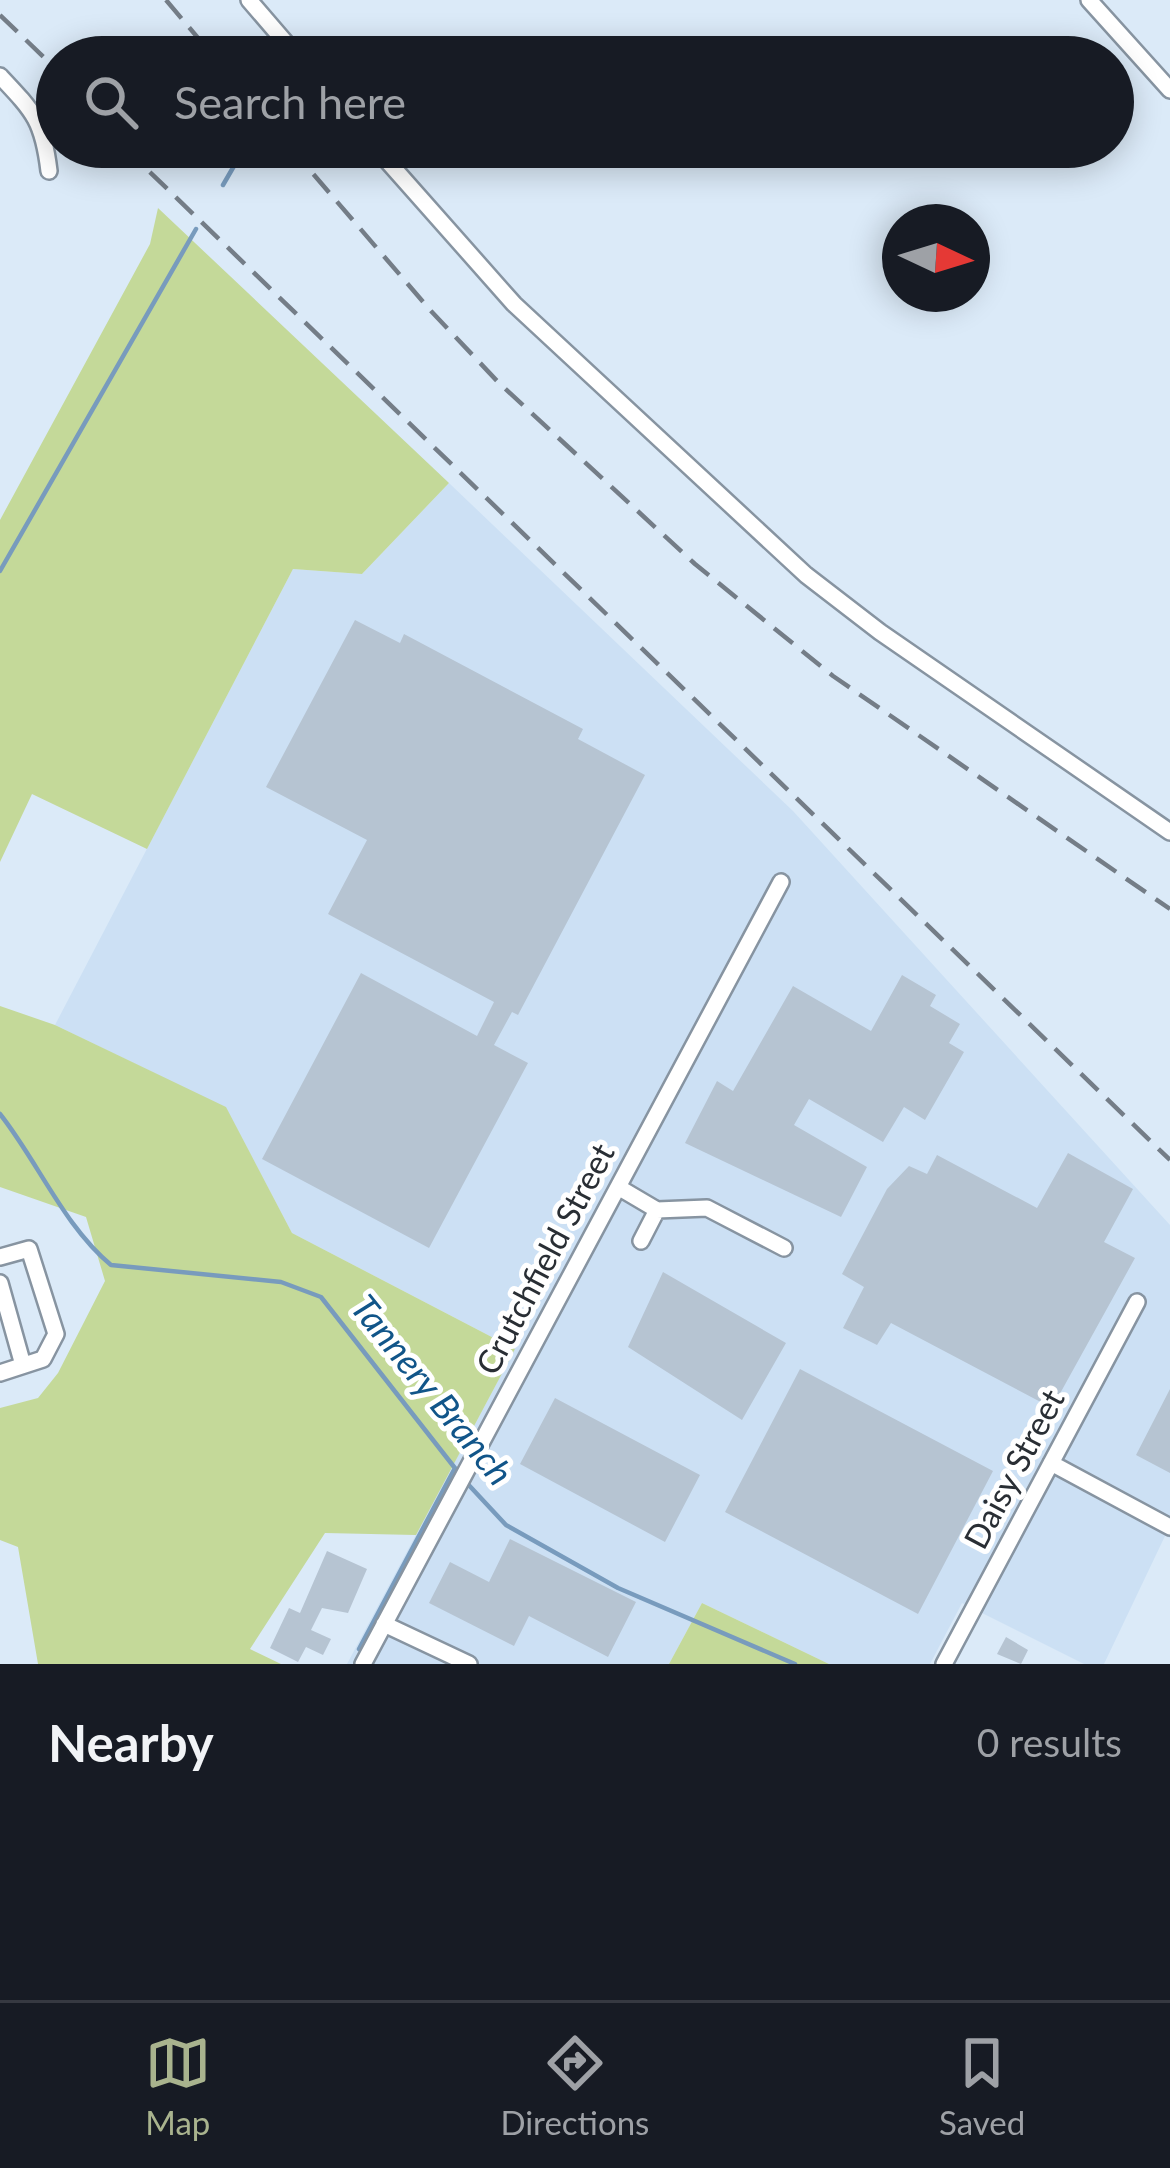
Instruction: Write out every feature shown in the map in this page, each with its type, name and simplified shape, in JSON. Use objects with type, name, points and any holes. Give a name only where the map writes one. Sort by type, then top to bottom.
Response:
[{"type":"street","points":[[249,0],[280,36]]},
{"type":"street","points":[[1089,0],[1121,36]]},
{"type":"street","points":[[1134,50],[1170,90]]},
{"type":"street","points":[[0,76],[36,117]]},
{"type":"street","points":[[394,168],[514,304],[806,575],[880,632],[1170,832]]},
{"type":"street","name":"Crutchfield Street","points":[[363,1664],[781,881]]},
{"type":"street","points":[[618,1186],[658,1210],[706,1208],[784,1248]]},
{"type":"street","points":[[641,1240],[658,1210]]},
{"type":"street","points":[[0,1257],[29,1249],[56,1334],[43,1359],[0,1373]]},
{"type":"street","points":[[0,1282],[23,1365]]},
{"type":"street","name":"Daisy Street","points":[[944,1664],[1137,1302]]},
{"type":"street","points":[[1051,1463],[1170,1527]]},
{"type":"street","points":[[384,1624],[470,1664]]},
{"type":"shaded area","points":[[449,483],[793,811],[1170,1225],[1170,1538],[1165,1536],[1104,1664],[1084,1664],[962,1603],[930,1664],[829,1664],[702,1603],[669,1664],[347,1664],[515,1349],[292,1233],[226,1108],[55,1025],[293,569],[362,574]]},
{"type":"green space","points":[[158,208],[449,483],[362,574],[293,569],[147,849],[32,794],[0,862],[0,520],[150,244]]},
{"type":"green space","points":[[0,1006],[55,1025],[226,1107],[292,1233],[515,1349],[416,1535],[325,1533],[250,1649],[281,1664],[38,1664],[18,1547],[0,1540],[0,1408],[38,1398],[58,1373],[105,1281],[86,1217],[0,1187]]},
{"type":"green space","points":[[702,1603],[829,1664],[669,1664]]},
{"type":"building","points":[[355,620],[400,643],[404,634],[583,729],[578,739],[645,775],[518,1015],[512,1012],[494,1045],[528,1063],[429,1248],[262,1159],[361,973],[477,1036],[494,1002],[328,914],[367,840],[266,787]]},
{"type":"building","points":[[902,975],[936,995],[930,1006],[960,1024],[949,1043],[964,1052],[925,1120],[904,1107],[883,1142],[809,1099],[794,1125],[867,1167],[841,1217],[685,1143],[717,1081],[733,1091],[793,986],[871,1031]]},
{"type":"building","points":[[1068,1153],[1133,1189],[1104,1242],[1135,1258],[1052,1408],[891,1323],[877,1345],[843,1328],[864,1287],[842,1274],[887,1189],[909,1166],[927,1174],[937,1155],[1037,1208]]},
{"type":"building","points":[[663,1272],[786,1343],[742,1420],[628,1347]]},
{"type":"building","points":[[800,1369],[993,1471],[918,1614],[725,1512]]},
{"type":"building","points":[[1170,1389],[1170,1473],[1136,1455]]},
{"type":"building","points":[[555,1398],[700,1475],[665,1542],[520,1464]]},
{"type":"building","points":[[510,1539],[636,1602],[608,1657],[529,1616],[514,1646],[429,1603],[450,1562],[489,1582]]},
{"type":"building","points":[[327,1551],[367,1569],[348,1613],[322,1608],[311,1630],[331,1639],[323,1655],[306,1647],[298,1662],[270,1648],[289,1608],[300,1613]]},
{"type":"building","points":[[1006,1637],[1028,1650],[1021,1664],[997,1654]]},
{"type":"waterway","name":"Tannery Branch","points":[[223,185],[233,168]]},
{"type":"waterway","name":"Tannery Branch","points":[[0,571],[196,229]]},
{"type":"waterway","name":"Tannery Branch","points":[[0,1114],[65,1213],[111,1265],[281,1282],[321,1297],[458,1472]]},
{"type":"waterway","points":[[364,1652],[359,1649],[455,1468]]},
{"type":"waterway","name":"Tannery Branch","points":[[465,1481],[506,1525],[618,1588],[795,1664]]},
{"type":"railway","points":[[166,0],[196,36]]},
{"type":"railway","points":[[0,15],[36,50]]},
{"type":"railway","points":[[146,168],[1170,1160]]},
{"type":"railway","points":[[308,168],[499,383],[695,564],[833,676],[1170,909]]}]
